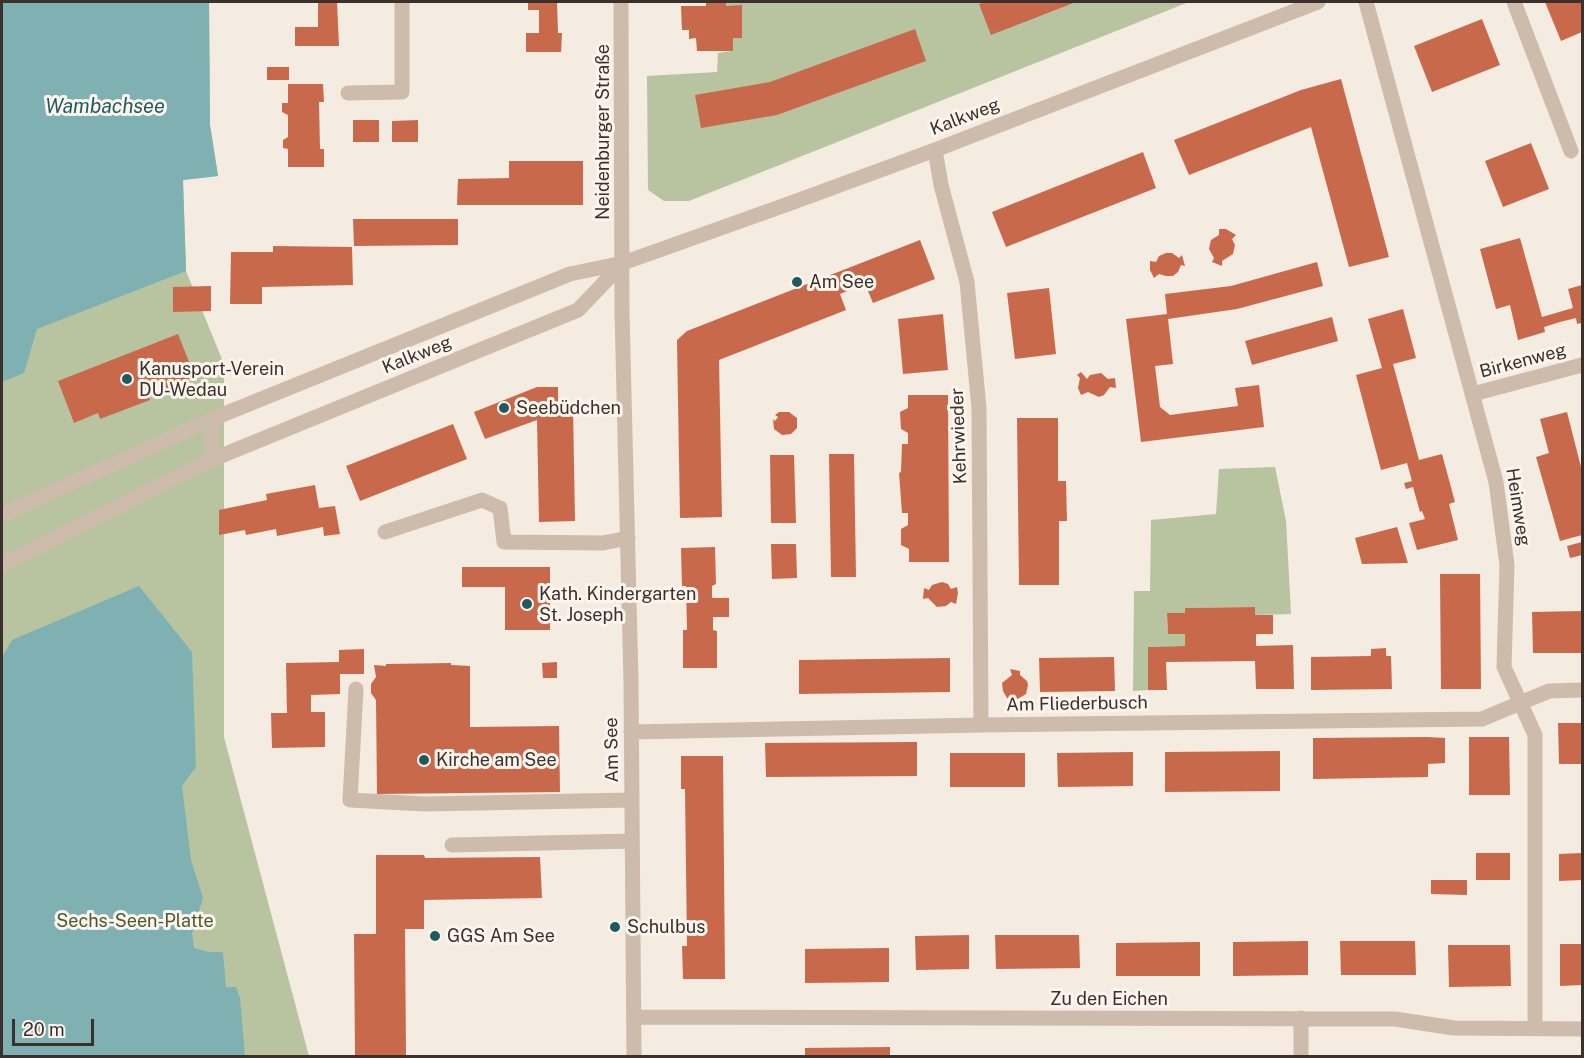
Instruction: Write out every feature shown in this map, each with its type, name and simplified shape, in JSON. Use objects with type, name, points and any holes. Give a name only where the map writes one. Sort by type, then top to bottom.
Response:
[{"type":"street","points":[[348,93],[402,92],[402,2]]},
{"type":"street","name":"Neidenburger Straße","points":[[621,2],[623,263]]},
{"type":"street","name":"Kalkweg","points":[[2,515],[212,419],[570,274],[623,263],[935,150],[1318,2]]},
{"type":"street","name":"Heimweg","points":[[1366,2],[1496,482],[1507,565],[1504,667],[1535,735],[1535,1029]]},
{"type":"street","points":[[1514,2],[1571,151]]},
{"type":"street","name":"Kehrwieder","points":[[935,150],[941,185],[967,282],[979,408],[981,725]]},
{"type":"street","name":"Kalkweg","points":[[2,565],[211,460],[578,310],[623,263]]},
{"type":"street","name":"Am See","points":[[623,263],[634,1056]]},
{"type":"street","name":"Birkenweg","points":[[1473,394],[1582,365]]},
{"type":"street","points":[[211,460],[212,419]]},
{"type":"street","points":[[385,532],[482,500],[501,508],[504,542],[603,543],[628,538]]},
{"type":"street","points":[[356,689],[350,800],[425,804],[632,800]]},
{"type":"street","name":"Am Fliederbusch","points":[[631,732],[1482,719],[1549,691],[1582,690]]},
{"type":"street","points":[[452,845],[632,842]]},
{"type":"street","name":"Zu den Eichen","points":[[634,1017],[1395,1018],[1454,1028],[1582,1029]]},
{"type":"street","points":[[1301,1018],[1301,1056]]},
{"type":"green space","name":"Sechs-Seen-Platte","points":[[2,2],[209,2],[210,125],[218,176],[183,180],[186,271],[224,364],[224,737],[309,1056],[2,1056]]},
{"type":"green space","points":[[726,2],[1189,2],[689,201],[664,201],[648,190],[647,76],[717,72],[718,53],[732,51],[733,38],[742,38],[742,6],[726,6]]},
{"type":"green space","points":[[1275,467],[1286,521],[1291,614],[1255,615],[1255,607],[1185,608],[1185,613],[1167,613],[1168,634],[1185,634],[1185,646],[1148,647],[1148,690],[1133,691],[1134,591],[1150,591],[1151,520],[1216,514],[1219,469]]},
{"type":"water","name":"Wambachsee","points":[[2,2],[209,2],[210,125],[218,176],[183,180],[186,271],[37,329],[24,373],[2,382]]},
{"type":"water","points":[[139,586],[192,652],[196,767],[182,786],[191,860],[203,898],[192,933],[194,948],[209,952],[223,952],[226,987],[236,987],[240,998],[245,1056],[2,1056],[2,657],[12,640]]},
{"type":"building","points":[[318,2],[337,2],[339,46],[295,46],[295,27],[318,27]]},
{"type":"building","points":[[528,2],[557,2],[558,33],[562,33],[561,52],[526,52],[526,33],[539,33],[539,10],[528,10]]},
{"type":"building","points":[[706,2],[726,2],[726,6],[742,5],[742,38],[733,38],[733,51],[697,51],[696,38],[689,39],[689,30],[682,30],[681,6],[706,6]]},
{"type":"building","points":[[986,2],[1076,2],[991,35],[979,4]]},
{"type":"building","points":[[1545,2],[1582,2],[1582,32],[1561,41]]},
{"type":"building","points":[[1482,19],[1500,65],[1432,92],[1414,46]]},
{"type":"building","points":[[915,29],[926,61],[777,115],[701,128],[695,95],[770,82]]},
{"type":"building","points":[[267,67],[289,67],[289,80],[267,80]]},
{"type":"building","points":[[1341,79],[1389,257],[1349,267],[1311,127],[1189,175],[1174,140],[1301,90]]},
{"type":"building","points":[[288,84],[323,84],[324,102],[319,102],[320,149],[324,149],[324,167],[288,167],[288,149],[283,148],[283,140],[288,137],[288,115],[282,112],[282,103],[288,103]]},
{"type":"building","points":[[353,120],[379,120],[379,142],[353,142]]},
{"type":"building","points":[[418,120],[418,142],[392,142],[392,121]]},
{"type":"building","points":[[1531,143],[1549,189],[1503,207],[1485,161]]},
{"type":"building","points":[[1143,152],[1156,188],[1006,247],[992,212]]},
{"type":"building","points":[[509,161],[583,161],[583,205],[457,205],[458,179],[509,178]]},
{"type":"building","points":[[353,219],[458,219],[458,245],[354,246]]},
{"type":"building","points":[[1219,229],[1226,229],[1236,235],[1232,239],[1235,245],[1233,254],[1222,261],[1222,266],[1212,262],[1214,258],[1209,249],[1211,240],[1219,235]]},
{"type":"building","points":[[1520,238],[1542,317],[1573,308],[1568,289],[1582,285],[1582,323],[1577,324],[1576,318],[1560,322],[1544,327],[1545,332],[1518,340],[1510,305],[1496,309],[1480,249]]},
{"type":"building","points":[[920,240],[935,279],[873,303],[865,284],[840,294],[846,310],[719,360],[722,517],[680,518],[677,340],[687,331]]},
{"type":"building","points":[[273,246],[352,247],[353,285],[262,287],[262,304],[230,304],[231,252],[273,252]]},
{"type":"building","points":[[1172,253],[1179,258],[1182,255],[1185,266],[1181,265],[1173,276],[1159,274],[1154,278],[1150,270],[1150,261],[1156,262],[1159,256]]},
{"type":"building","points":[[1317,262],[1323,286],[1237,309],[1168,319],[1173,364],[1155,366],[1160,407],[1170,415],[1238,406],[1235,388],[1259,385],[1264,427],[1141,442],[1126,319],[1167,314],[1165,294],[1231,286]]},
{"type":"building","points":[[211,286],[211,311],[173,312],[173,287]]},
{"type":"building","points":[[1049,288],[1056,354],[1015,359],[1007,293]]},
{"type":"building","points":[[1403,309],[1416,358],[1393,364],[1419,460],[1442,454],[1455,502],[1449,504],[1458,540],[1417,550],[1409,523],[1425,519],[1422,511],[1420,512],[1413,487],[1406,489],[1404,483],[1412,481],[1407,463],[1381,470],[1356,375],[1382,368],[1368,319]]},
{"type":"building","points":[[943,314],[948,370],[903,374],[898,319]]},
{"type":"building","points":[[1332,317],[1338,341],[1252,365],[1245,341]]},
{"type":"building","name":"Kanusport-Verein DU-Wedau","points":[[178,334],[195,377],[149,396],[150,400],[100,419],[98,413],[74,423],[58,381]]},
{"type":"building","points":[[1081,372],[1087,379],[1090,375],[1101,373],[1108,379],[1115,378],[1116,388],[1110,387],[1104,395],[1099,397],[1088,392],[1081,395],[1078,388],[1080,378],[1077,375]]},
{"type":"building","points":[[537,387],[558,387],[558,407],[573,407],[575,521],[539,522],[537,420],[485,439],[474,412]]},
{"type":"building","points":[[908,395],[948,395],[949,562],[909,562],[909,549],[901,545],[901,529],[908,525],[908,513],[902,513],[899,473],[901,472],[902,444],[908,444],[908,433],[901,429],[900,412],[908,408]]},
{"type":"building","points":[[779,412],[789,412],[797,418],[797,428],[791,434],[782,435],[774,429],[773,419],[775,421],[778,417],[775,415]]},
{"type":"building","points":[[1567,412],[1582,471],[1582,535],[1560,541],[1536,457],[1549,453],[1540,419]]},
{"type":"building","points":[[1017,418],[1058,418],[1058,481],[1066,481],[1067,521],[1059,521],[1059,585],[1019,585]]},
{"type":"building","points":[[453,424],[467,459],[360,501],[346,466]]},
{"type":"building","points":[[829,454],[854,454],[856,577],[831,577]]},
{"type":"building","points":[[770,455],[794,455],[796,523],[771,523]]},
{"type":"building","points":[[315,485],[319,508],[335,506],[340,534],[324,536],[323,527],[277,536],[276,529],[246,535],[245,530],[219,535],[219,510],[267,500],[266,494]]},
{"type":"building","points":[[1397,527],[1408,563],[1362,564],[1355,538]]},
{"type":"building","points":[[1582,542],[1582,555],[1570,558],[1567,546]]},
{"type":"building","points":[[771,544],[796,544],[797,578],[772,579]]},
{"type":"building","points":[[715,547],[716,584],[712,586],[712,598],[729,598],[729,617],[713,617],[713,630],[717,631],[717,668],[683,668],[683,630],[687,630],[686,586],[682,586],[681,548]]},
{"type":"building","points":[[462,567],[550,567],[550,630],[505,630],[505,587],[462,587]]},
{"type":"building","points":[[1440,574],[1480,574],[1481,689],[1441,689]]},
{"type":"building","points":[[942,582],[948,584],[951,589],[957,587],[956,604],[951,602],[946,606],[937,607],[928,598],[923,599],[924,588],[929,590],[932,585]]},
{"type":"building","points":[[1255,607],[1255,615],[1273,615],[1273,634],[1256,634],[1256,646],[1293,645],[1294,689],[1256,689],[1255,661],[1166,662],[1167,690],[1148,690],[1148,647],[1185,646],[1185,634],[1168,634],[1167,613],[1185,613],[1185,608]]},
{"type":"building","points":[[1582,611],[1582,653],[1533,653],[1532,612]]},
{"type":"building","points":[[1386,648],[1386,656],[1391,656],[1392,689],[1311,690],[1311,657],[1371,656],[1371,649]]},
{"type":"building","points":[[364,649],[364,674],[340,674],[340,694],[311,695],[311,712],[325,712],[325,747],[272,748],[271,713],[287,713],[286,663],[339,662],[339,650]]},
{"type":"building","points":[[1114,657],[1115,691],[1040,692],[1039,658]]},
{"type":"building","points":[[950,658],[950,692],[799,694],[799,660]]},
{"type":"building","points":[[557,662],[557,678],[543,678],[542,663]]},
{"type":"building","name":"Kirche am See","points":[[451,663],[451,665],[470,666],[470,727],[559,726],[560,792],[377,794],[376,700],[371,693],[371,684],[376,677],[374,665]]},
{"type":"building","points":[[1010,669],[1020,671],[1020,675],[1028,685],[1026,694],[1016,700],[1007,698],[1003,691],[1002,683],[1012,675]]},
{"type":"building","points":[[1558,723],[1582,723],[1582,764],[1559,764]]},
{"type":"building","points":[[1469,737],[1509,737],[1510,795],[1469,795]]},
{"type":"building","points":[[1313,738],[1445,738],[1445,763],[1428,764],[1428,777],[1313,779]]},
{"type":"building","points":[[917,742],[917,776],[766,777],[765,743]]},
{"type":"building","points":[[1280,751],[1280,791],[1165,792],[1165,752]]},
{"type":"building","points":[[1133,752],[1133,786],[1058,787],[1057,753]]},
{"type":"building","points":[[950,753],[1025,753],[1025,787],[950,787]]},
{"type":"building","points":[[681,756],[723,756],[725,979],[683,979],[682,946],[687,946],[685,789],[681,789]]},
{"type":"building","points":[[1476,853],[1510,853],[1510,880],[1476,880]]},
{"type":"building","points":[[1582,853],[1582,880],[1559,881],[1559,854]]},
{"type":"building","points":[[376,855],[424,855],[425,858],[540,857],[542,898],[424,900],[424,929],[405,929],[406,1056],[355,1056],[354,934],[376,934]]},
{"type":"building","points":[[1431,880],[1467,880],[1467,895],[1431,894]]},
{"type":"building","points":[[969,935],[969,969],[916,970],[915,936]]},
{"type":"building","points":[[995,935],[1079,935],[1080,968],[996,969]]},
{"type":"building","points":[[1308,941],[1308,975],[1233,976],[1233,942]]},
{"type":"building","points":[[1340,941],[1415,941],[1416,975],[1341,975]]},
{"type":"building","points":[[1200,942],[1200,976],[1116,976],[1116,943]]},
{"type":"building","points":[[1560,944],[1582,944],[1582,985],[1560,986]]},
{"type":"building","points":[[1448,945],[1510,945],[1511,986],[1449,987]]},
{"type":"building","points":[[889,948],[889,982],[805,983],[805,949]]},
{"type":"building","points":[[890,1047],[890,1056],[805,1056],[805,1048]]},
{"type":"place","name":"Am See","points":[[797,282]]},
{"type":"place","name":"Kanusport-Verein DU-Wedau","points":[[127,379]]},
{"type":"place","name":"Seebüdchen","points":[[504,408]]},
{"type":"place","name":"Kath. Kindergarten St. Joseph","points":[[527,604]]},
{"type":"place","name":"Kirche am See","points":[[424,760]]},
{"type":"place","name":"Schulbus","points":[[615,927]]},
{"type":"place","name":"GGS Am See","points":[[435,936]]}]
